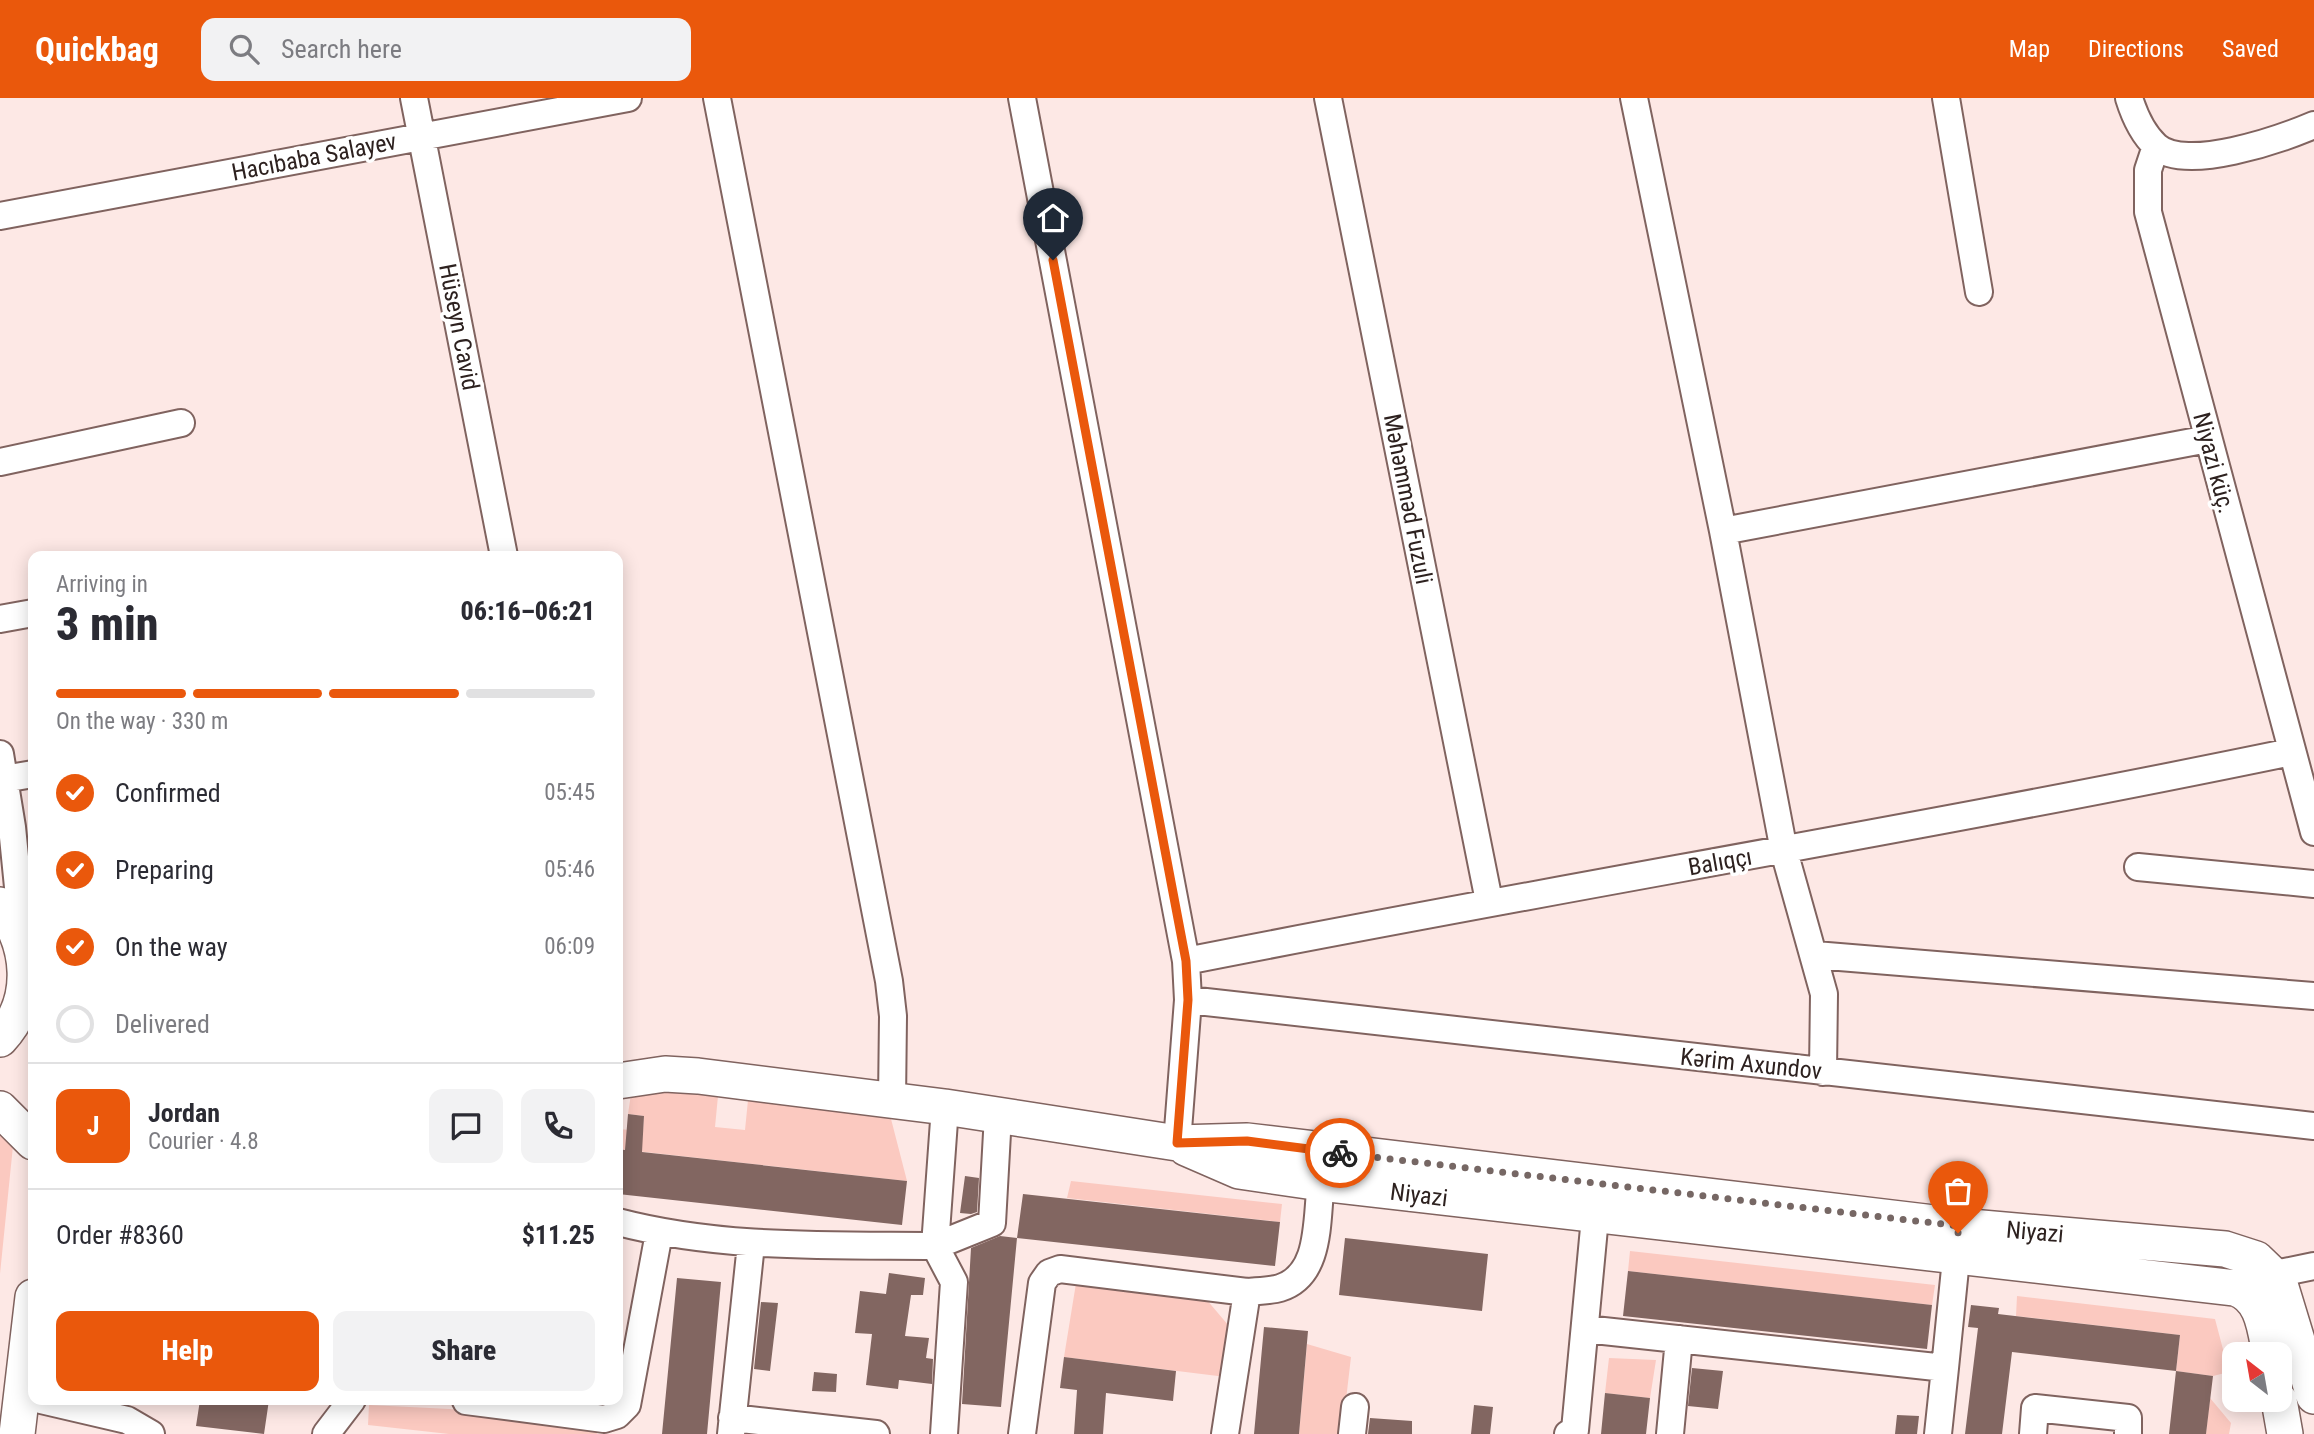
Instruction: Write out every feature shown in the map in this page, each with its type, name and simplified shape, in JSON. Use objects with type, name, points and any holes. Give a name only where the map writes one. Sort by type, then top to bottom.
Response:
[{"type":"main road","points":[[0,905],[28,951]]},
{"type":"main road","points":[[0,1039],[20,1007],[28,963]]},
{"type":"main road","points":[[623,1080],[665,1074],[698,1076],[945,1107],[1177,1143]]},
{"type":"main road","points":[[0,1109],[28,1137]]},
{"type":"main road","name":"Niyazi","points":[[1177,1143],[1247,1141],[1597,1200],[1958,1242],[2243,1291]]},
{"type":"main road","name":"Niyazi","points":[[1177,1143],[1239,1171],[1321,1183],[1597,1200]]},
{"type":"main road","name":"Niyazi","points":[[1958,1242],[2225,1248],[2248,1254],[2275,1274]]},
{"type":"main road","points":[[2275,1274],[2311,1381]]},
{"type":"main road","points":[[2243,1291],[2251,1296],[2261,1314],[2267,1342]]},
{"type":"main road","points":[[17,1434],[29,1405]]},
{"type":"main road","points":[[2281,1412],[2285,1434]]},
{"type":"street","name":"Hüseyn Cavid","points":[[414,98],[502,551]]},
{"type":"street","name":"Hacıbaba Salayev","points":[[0,216],[628,98]]},
{"type":"street","points":[[717,98],[889,981],[893,1016],[892,1101]]},
{"type":"street","points":[[1022,98],[1186,961],[1188,1000],[1177,1143]]},
{"type":"street","name":"Məhəmməd Fuzuli","points":[[1328,98],[1489,901]]},
{"type":"street","points":[[1634,98],[1723,531],[1784,851],[1824,994],[1823,1072]]},
{"type":"street","points":[[1946,98],[1979,292]]},
{"type":"street","points":[[2129,98],[2140,124],[2156,146],[2181,156],[2221,153],[2314,125]]},
{"type":"street","name":"Niyazi küç.","points":[[2156,146],[2148,170],[2148,212],[2314,832]]},
{"type":"street","points":[[0,462],[181,423]]},
{"type":"street","points":[[1723,531],[2208,439]]},
{"type":"street","points":[[0,619],[28,614]]},
{"type":"street","name":"Balıqçı","points":[[1186,961],[1489,901],[2026,807],[2291,752]]},
{"type":"street","points":[[28,773],[2,767],[6,837],[28,948]]},
{"type":"street","points":[[2138,867],[2314,884]]},
{"type":"street","points":[[1815,955],[2314,996]]},
{"type":"street","name":"Kərim Axundov","points":[[1188,1000],[2314,1126]]},
{"type":"street","points":[[944,1434],[954,1282],[935,1246],[945,1107]]},
{"type":"street","points":[[623,1223],[659,1233],[751,1244],[935,1246],[992,1223],[998,1115]]},
{"type":"street","points":[[1022,1434],[1042,1283],[1049,1273],[1060,1269],[1247,1292],[1280,1288],[1300,1277],[1312,1259],[1321,1183]]},
{"type":"street","points":[[1568,1434],[1575,1430],[1597,1200]]},
{"type":"street","points":[[500,1405],[604,1419],[617,1415],[627,1405],[659,1233]]},
{"type":"street","points":[[1938,1434],[1958,1242]]},
{"type":"street","points":[[751,1244],[732,1426],[876,1434]]},
{"type":"street","points":[[2243,1291],[2275,1274],[2314,1266]]},
{"type":"street","points":[[1225,1434],[1247,1292]]},
{"type":"street","points":[[1585,1329],[1945,1368]]},
{"type":"street","points":[[1670,1434],[1679,1339]]},
{"type":"street","points":[[62,1405],[127,1420],[152,1434]]},
{"type":"street","points":[[326,1434],[348,1405]]},
{"type":"street","points":[[1352,1434],[1355,1407]]},
{"type":"street","points":[[2033,1434],[2035,1408],[2128,1418],[2128,1434]]},
{"type":"shaded area","points":[[668,1090],[718,1096],[715,1127],[745,1130],[748,1100],[890,1115],[907,1181],[623,1150],[623,1129],[643,1131],[644,1116],[628,1114],[631,1094]]},
{"type":"shaded area","points":[[0,1124],[14,1136],[0,1274]]},
{"type":"shaded area","points":[[1071,1181],[1282,1204],[1280,1222],[1067,1198]]},
{"type":"shaded area","points":[[1630,1251],[1935,1285],[1932,1305],[1628,1271]]},
{"type":"shaded area","points":[[1078,1271],[1195,1286],[1240,1339],[1234,1378],[1064,1357]]},
{"type":"shaded area","points":[[2017,1296],[2215,1319],[2222,1346],[2222,1374],[2213,1376],[2176,1371],[2180,1335],[2016,1316]]},
{"type":"shaded area","points":[[1307,1344],[1351,1357],[1342,1434],[1299,1434]]},
{"type":"shaded area","points":[[1609,1358],[1656,1360],[1650,1398],[1605,1393]]},
{"type":"shaded area","points":[[2210,1398],[2231,1423],[2229,1434],[2206,1434]]},
{"type":"shaded area","points":[[369,1405],[450,1409],[597,1429],[597,1434],[449,1434],[368,1425]]},
{"type":"building","points":[[628,1114],[644,1116],[642,1152],[907,1181],[902,1225],[623,1195]]},
{"type":"building","points":[[965,1176],[979,1178],[977,1212],[971,1214],[960,1213]]},
{"type":"building","points":[[1023,1194],[1280,1222],[1275,1266],[1017,1238]]},
{"type":"building","points":[[1000,1236],[1017,1238],[1001,1407],[962,1404],[971,1248]]},
{"type":"building","points":[[1345,1238],[1488,1254],[1482,1311],[1339,1295]]},
{"type":"building","points":[[1628,1271],[1932,1305],[1927,1349],[1623,1316]]},
{"type":"building","points":[[889,1273],[925,1278],[923,1295],[911,1295],[905,1336],[929,1338],[926,1358],[933,1359],[932,1384],[899,1380],[898,1389],[866,1385],[872,1334],[855,1333],[860,1291],[886,1294]]},
{"type":"building","points":[[677,1278],[721,1282],[707,1434],[662,1434]]},
{"type":"building","points":[[761,1302],[778,1303],[770,1371],[754,1369]]},
{"type":"building","points":[[1971,1305],[1999,1308],[1998,1314],[2180,1335],[2176,1371],[2012,1352],[2002,1434],[1965,1434],[1978,1328],[1968,1327]]},
{"type":"building","points":[[1264,1327],[1308,1331],[1299,1434],[1254,1434]]},
{"type":"building","points":[[1064,1357],[1176,1371],[1173,1401],[1106,1393],[1103,1434],[1074,1434],[1077,1390],[1060,1388]]},
{"type":"building","points":[[1692,1368],[1723,1371],[1718,1409],[1688,1406]]},
{"type":"building","points":[[2176,1371],[2213,1376],[2206,1434],[2169,1434]]},
{"type":"building","points":[[814,1372],[837,1374],[836,1392],[812,1391]]},
{"type":"building","points":[[1605,1393],[1650,1398],[1646,1434],[1601,1434]]},
{"type":"building","points":[[199,1405],[268,1405],[264,1434],[196,1426]]},
{"type":"building","points":[[1474,1405],[1493,1407],[1490,1434],[1471,1434]]},
{"type":"building","points":[[1897,1415],[1919,1416],[1917,1434],[1895,1434]]},
{"type":"building","points":[[1370,1418],[1412,1421],[1412,1434],[1368,1434]]},
{"type":"way so far","points":[[1340,1153],[1959,1226],[1958,1233]]},
{"type":"route","points":[[1053,260],[1186,961],[1188,1000],[1177,1143],[1247,1141],[1340,1153]]}]
